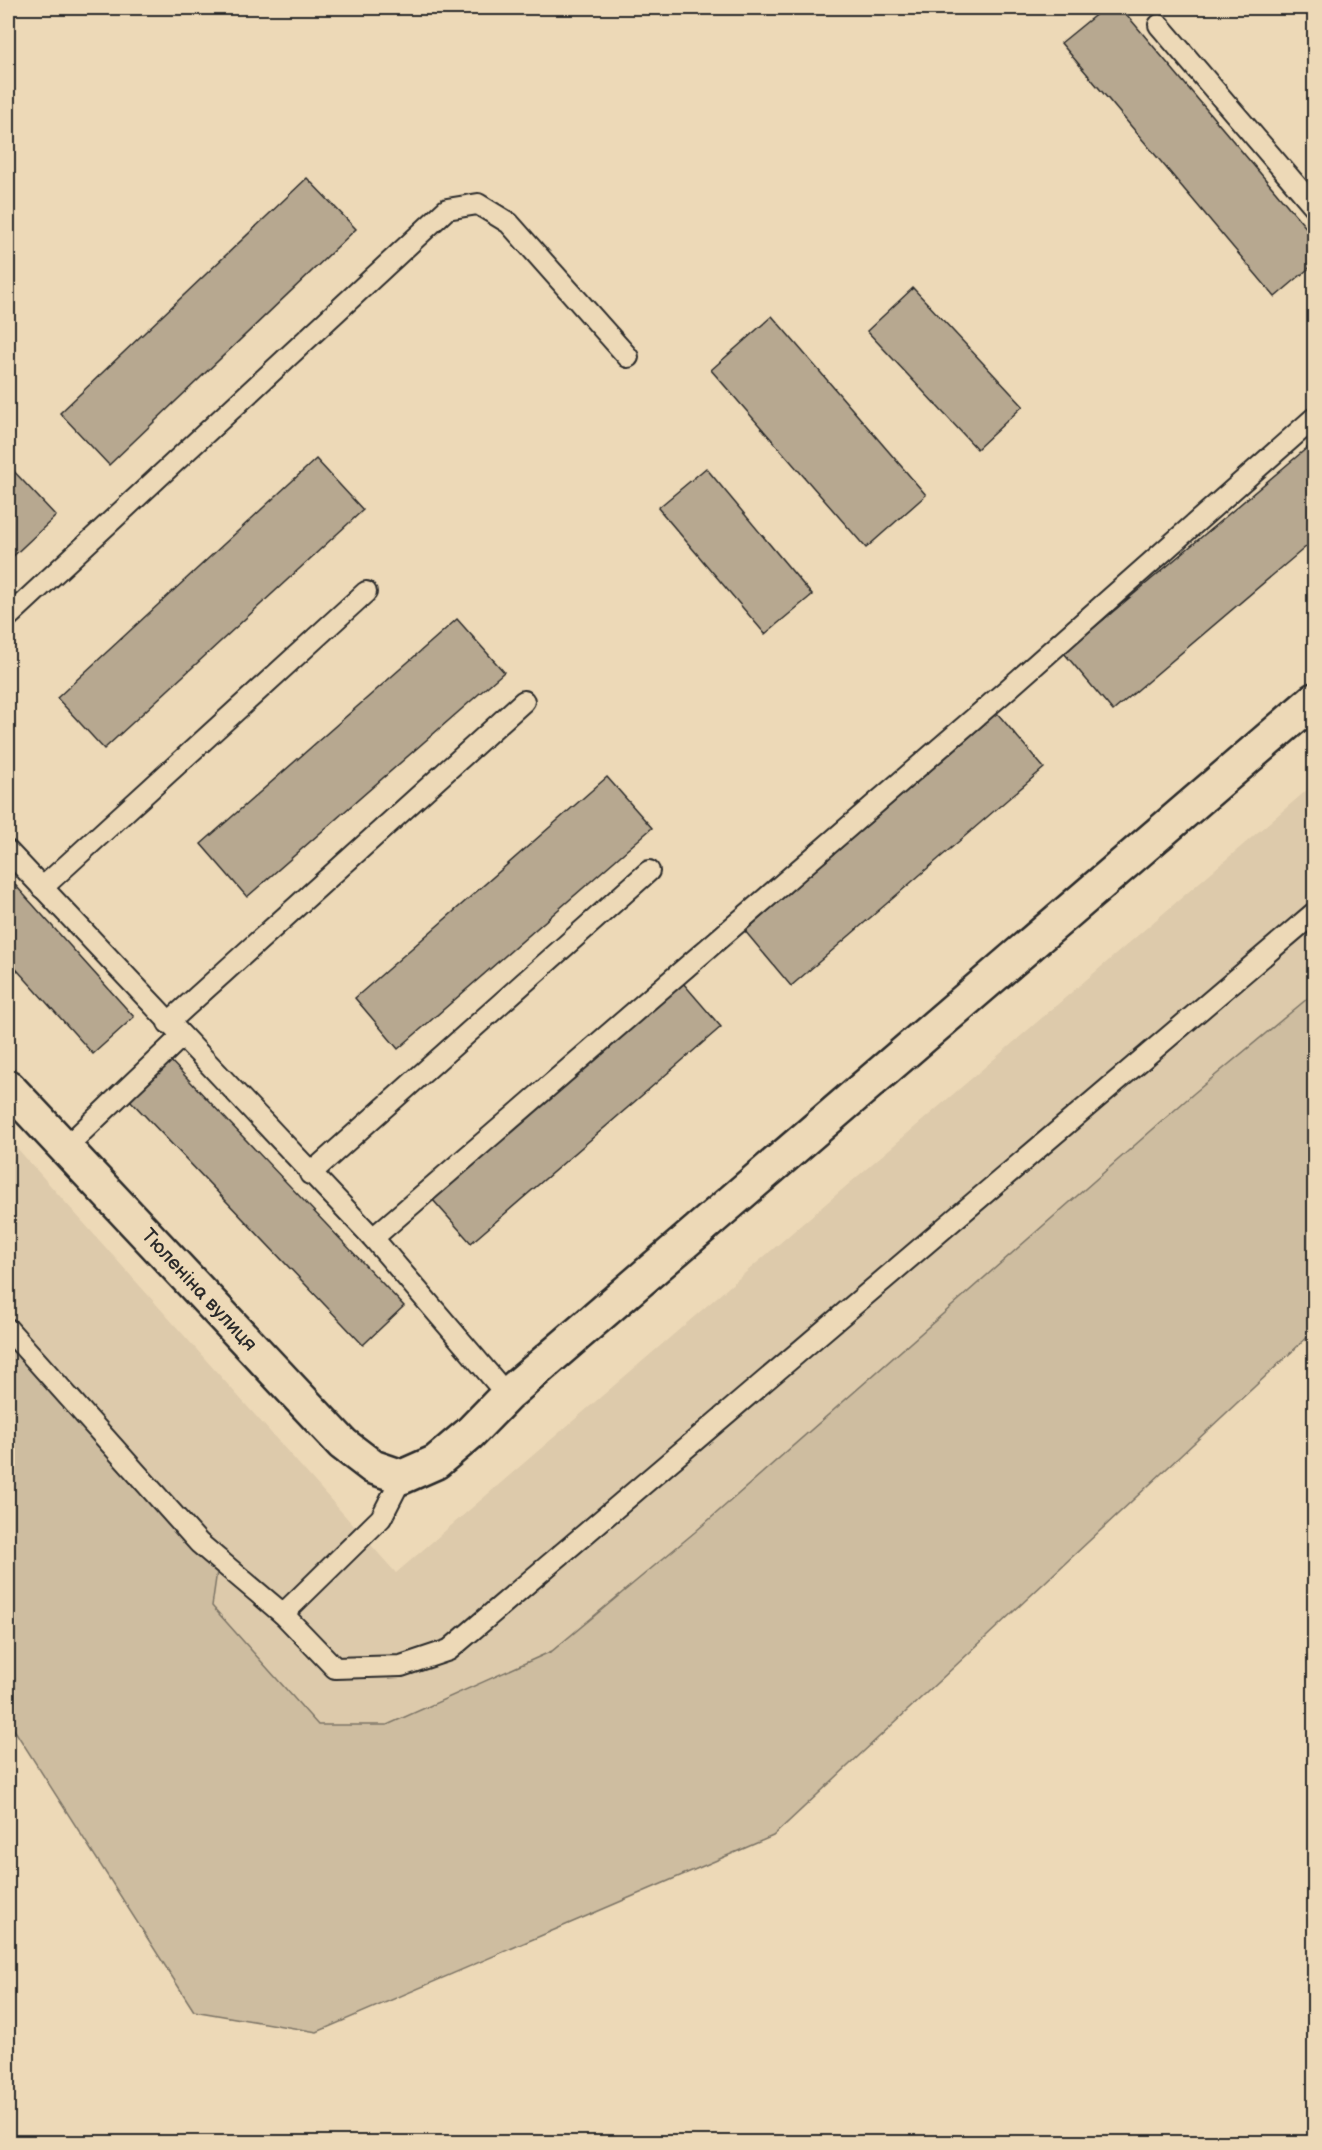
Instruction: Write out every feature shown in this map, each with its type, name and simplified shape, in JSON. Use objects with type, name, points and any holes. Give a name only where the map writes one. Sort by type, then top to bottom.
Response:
[{"type":"street","points":[[402,1477],[436,1462],[469,1434],[507,1395],[1314,700]]},
{"type":"street","name":"Тюленіна вулиця","points":[[8,1087],[343,1444],[373,1467],[402,1477]]},
{"type":"lane","points":[[1159,25],[1314,206]]},
{"type":"lane","points":[[8,617],[447,209],[478,204],[509,223],[628,357]]},
{"type":"lane","points":[[373,1238],[1008,689],[1314,418]]},
{"type":"lane","points":[[42,888],[366,592]]},
{"type":"lane","points":[[65,1148],[174,1030],[524,701]]},
{"type":"lane","points":[[8,851],[174,1030],[373,1238],[507,1395]]},
{"type":"lane","points":[[310,1174],[649,872]]},
{"type":"lane","points":[[8,1329],[199,1544],[283,1614],[335,1668],[401,1666],[449,1650],[1314,914]]},
{"type":"lane","points":[[283,1614],[381,1518],[402,1477]]},
{"type":"shaded area","points":[[1314,784],[1314,993],[1193,1094],[695,1532],[552,1651],[387,1725],[318,1725],[211,1606],[8,1332],[8,1138],[396,1573]]},
{"type":"shaded area","points":[[1314,993],[1314,1331],[773,1836],[317,2032],[194,2011],[8,1720],[8,1332],[78,1390],[218,1564],[212,1606],[318,1725],[387,1725],[552,1651],[695,1532],[1193,1094]]},
{"type":"building","points":[[1104,8],[1121,8],[1314,237],[1314,264],[1275,297],[1061,43]]},
{"type":"building","points":[[307,178],[356,229],[109,465],[60,413]]},
{"type":"building","points":[[913,288],[1023,406],[977,449],[867,331]]},
{"type":"building","points":[[772,316],[926,495],[866,548],[711,370]]},
{"type":"building","points":[[1314,442],[1314,540],[1113,711],[1064,653]]},
{"type":"building","points":[[316,459],[363,510],[104,749],[57,698]]},
{"type":"building","points":[[8,465],[56,516],[8,561]]},
{"type":"building","points":[[706,468],[812,595],[765,634],[658,508]]},
{"type":"building","points":[[457,619],[504,672],[247,897],[201,844]]},
{"type":"building","points":[[997,713],[1044,768],[791,986],[745,931]]},
{"type":"building","points":[[607,777],[652,828],[398,1049],[355,998]]},
{"type":"building","points":[[8,877],[134,1017],[93,1054],[8,960]]},
{"type":"building","points":[[683,983],[721,1027],[471,1243],[433,1200]]},
{"type":"building","points":[[169,1059],[404,1306],[363,1345],[128,1098]]}]
